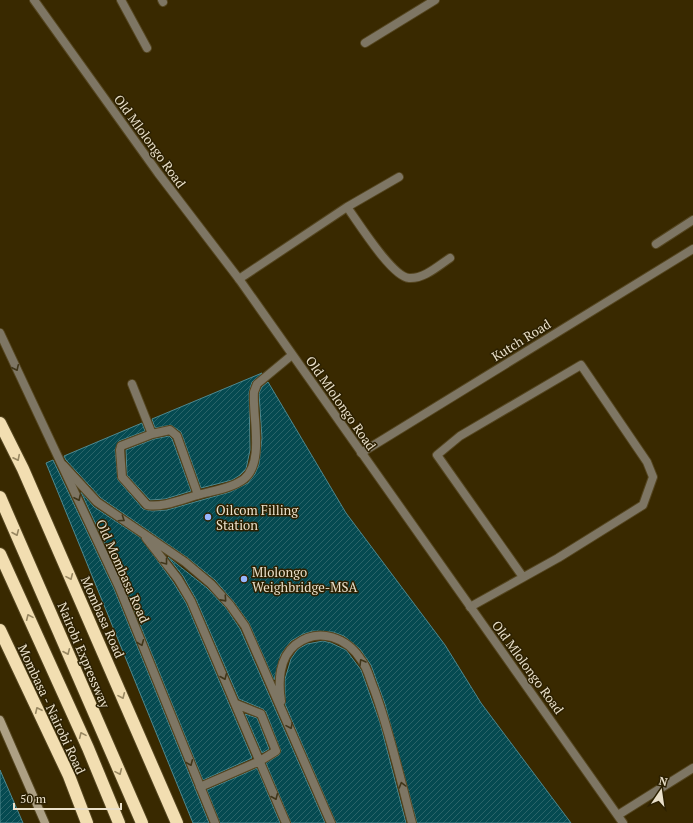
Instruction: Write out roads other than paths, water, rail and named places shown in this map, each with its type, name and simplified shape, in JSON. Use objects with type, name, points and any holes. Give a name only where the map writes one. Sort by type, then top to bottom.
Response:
[{"type":"highway","name":"Mombasa Road","points":[[0,423],[23,468],[177,823]]},
{"type":"highway","name":"Nairobi Expressway","points":[[0,497],[142,823]]},
{"type":"highway","points":[[0,554],[88,748],[119,823]]},
{"type":"highway","name":"Mombasa - Nairobi Road","points":[[0,630],[68,776],[87,823]]},
{"type":"street","name":"Old Mlolongo Road","points":[[34,0],[158,173],[239,279],[623,823]]},
{"type":"street","points":[[121,0],[147,48]]},
{"type":"street","points":[[365,43],[435,2],[435,0]]},
{"type":"street","points":[[239,279],[347,207],[399,177]]},
{"type":"street","points":[[347,207],[388,263],[397,272],[408,278],[426,275],[450,258]]},
{"type":"street","points":[[656,244],[693,220]]},
{"type":"street","name":"Kutch Road","points":[[361,453],[693,248]]},
{"type":"street","name":"Old Mombasa Road","points":[[0,332],[45,432],[63,465],[119,587],[215,823]]},
{"type":"street","points":[[198,495],[177,436],[170,430],[152,434],[122,446],[120,450],[124,480],[147,505],[151,506],[198,495],[237,483],[249,474],[255,458],[254,392],[257,384],[292,355]]},
{"type":"street","points":[[470,607],[558,558],[643,505],[653,477],[647,462],[581,365],[460,436],[437,455],[523,577]]},
{"type":"street","points":[[132,384],[152,434]]},
{"type":"street","points":[[63,465],[97,502],[185,562],[211,584],[230,605],[245,626],[331,823]]},
{"type":"street","points":[[140,531],[178,579],[191,601],[286,823]]},
{"type":"street","points":[[282,709],[280,678],[283,663],[287,654],[295,645],[307,638],[322,636],[336,637],[352,647],[363,662],[380,706],[412,823]]},
{"type":"street","points":[[200,787],[260,761],[276,751],[261,714],[236,704]]},
{"type":"street","points":[[0,720],[45,823]]},
{"type":"street","points":[[618,815],[693,768]]},
{"type":"place","name":"Oilcom Filling Station","points":[[208,517]]},
{"type":"place","name":"Mlolongo Weighbridge-MSA","points":[[244,579]]}]
